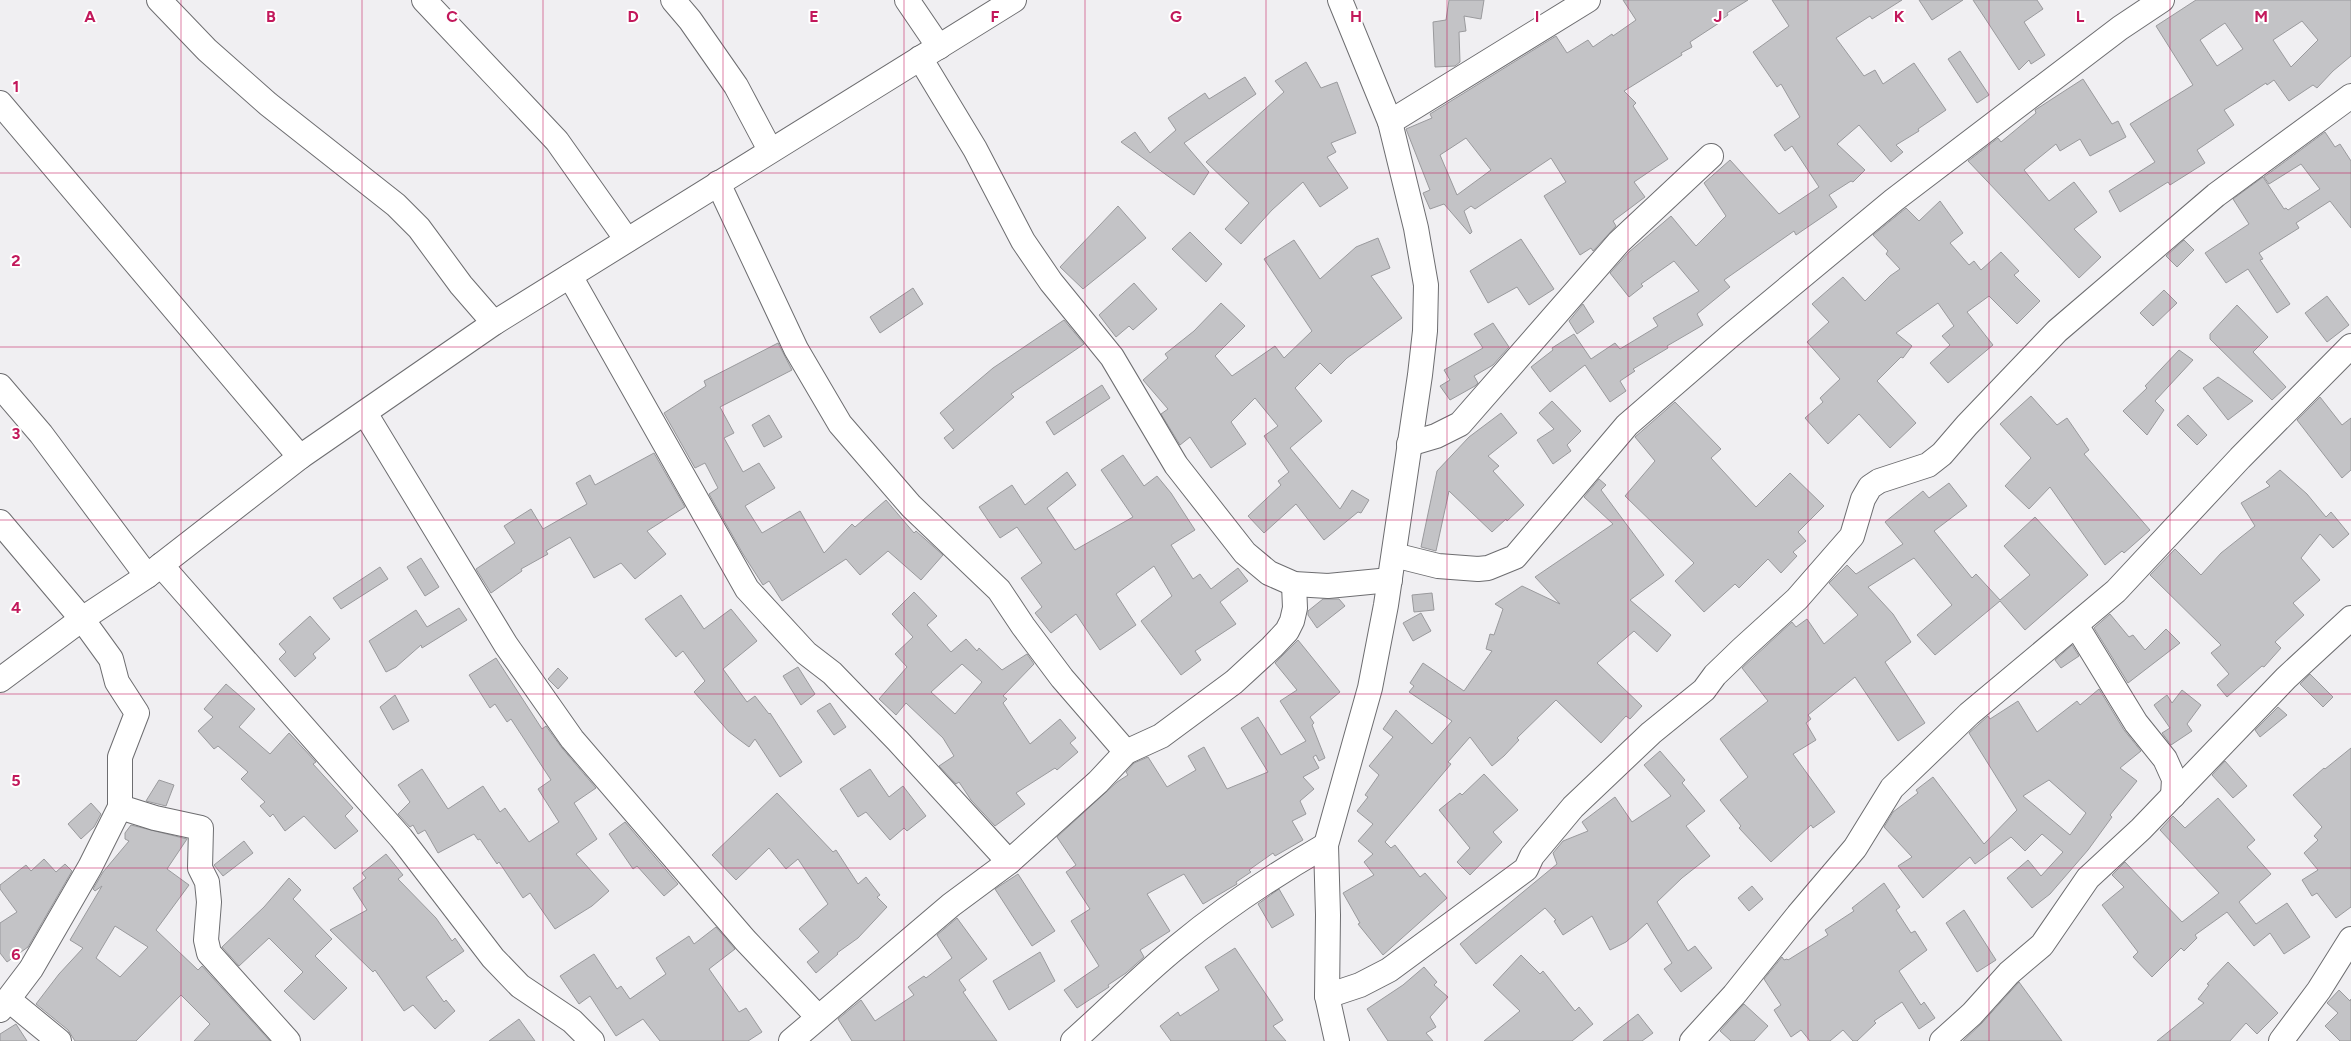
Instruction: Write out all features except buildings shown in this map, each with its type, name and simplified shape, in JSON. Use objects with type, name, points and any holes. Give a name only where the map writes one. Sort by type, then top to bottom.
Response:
[{"type":"street","points":[[159,0],[207,50],[261,98],[396,205],[419,228],[461,286],[494,323]]},
{"type":"street","points":[[424,0],[557,141],[627,240]]},
{"type":"street","points":[[673,0],[690,20],[736,86],[770,150]]},
{"type":"street","points":[[907,0],[929,53],[975,149],[1023,241],[1051,282],[1117,364],[1176,465],[1245,553],[1269,573],[1294,584],[1328,586],[1390,580]]},
{"type":"street","points":[[0,680],[82,619],[154,571],[300,457],[494,323],[1014,0]]},
{"type":"street","points":[[1337,1041],[1327,996],[1328,916],[1326,845],[1370,688],[1390,580],[1408,468],[1409,444],[1425,331],[1426,284],[1416,228],[1390,122],[1340,0]]},
{"type":"street","points":[[1390,122],[1588,0]]},
{"type":"street","points":[[1394,555],[1438,566],[1478,569],[1488,568],[1515,557],[1628,425],[1730,336],[1894,200],[2120,28],[2162,0]]},
{"type":"street","points":[[1327,996],[1360,985],[1389,970],[1526,869],[1532,856],[1574,807],[1651,733],[1704,690],[1715,675],[1797,599],[1852,536],[1863,499],[1870,487],[1879,481],[1928,465],[1942,454],[1967,424],[2057,331],[2216,195],[2351,96]]},
{"type":"street","points":[[0,103],[300,457]]},
{"type":"street","points":[[1409,444],[1436,436],[1460,424],[1619,242],[1711,156]]},
{"type":"street","points":[[718,183],[796,349],[840,424],[911,506],[999,590],[1062,678],[1126,752]]},
{"type":"street","points":[[570,276],[747,589],[806,653],[832,673],[846,687],[1009,862]]},
{"type":"street","points":[[1692,1041],[1734,995],[1855,848],[1892,788],[1969,714],[2116,591],[2240,458],[2351,346]]},
{"type":"street","points":[[0,386],[42,434],[154,571],[401,838],[493,958],[520,986],[572,1021],[592,1041]]},
{"type":"street","points":[[365,413],[506,645],[572,739],[745,940],[818,1017]]},
{"type":"street","points":[[0,522],[82,619],[111,659],[118,682],[137,713],[120,757],[120,807],[90,866],[31,969],[4,1005],[59,1041]]},
{"type":"street","points":[[791,1041],[952,905],[1009,862],[1098,782],[1126,752],[1161,736],[1234,682],[1287,631],[1295,608],[1294,584]]},
{"type":"street","points":[[1942,1041],[1972,1014],[2009,973],[2042,945],[2088,878],[2142,829],[2286,678],[2351,618]]},
{"type":"street","points":[[2076,625],[2136,723],[2165,759],[2174,780],[2173,796]]},
{"type":"street","points":[[120,807],[155,818],[201,828],[200,868],[207,882],[206,940],[208,953],[288,1041]]},
{"type":"street","points":[[1072,1041],[1177,947],[1233,904],[1289,866],[1326,845]]},
{"type":"street","points":[[2281,1041],[2319,990],[2351,939]]}]
